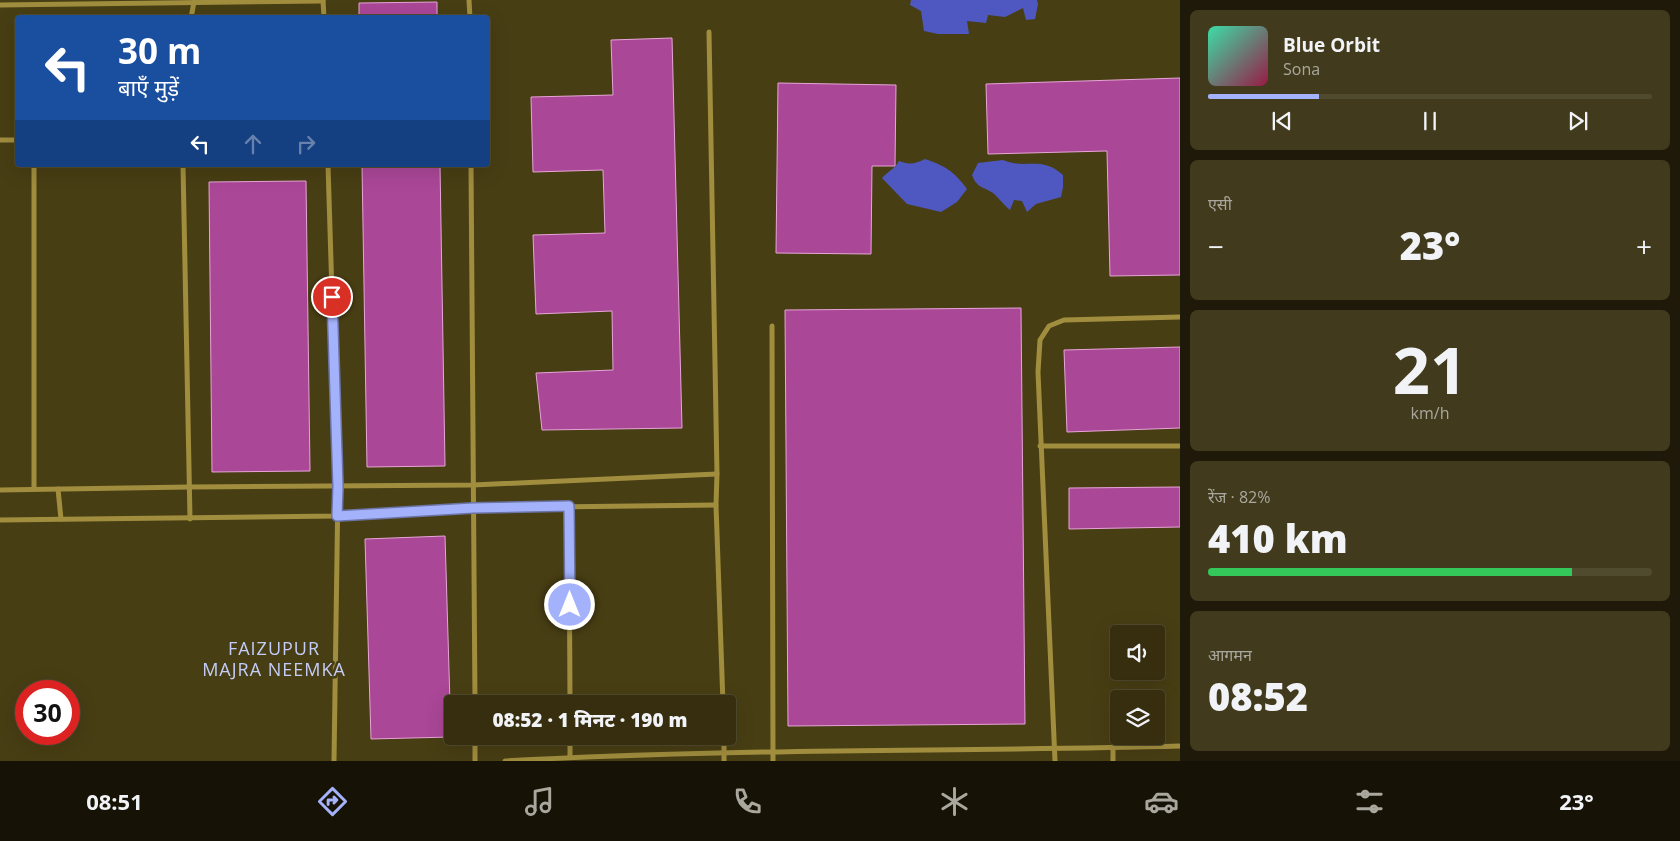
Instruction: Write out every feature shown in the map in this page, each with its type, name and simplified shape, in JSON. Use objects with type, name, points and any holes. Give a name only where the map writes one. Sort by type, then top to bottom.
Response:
[{"type":"street","points":[[0,5],[323,0],[324,15]]},
{"type":"street","points":[[470,0],[470,15]]},
{"type":"street","points":[[192,15],[194,2]]},
{"type":"street","points":[[709,32],[716,505],[723,695]]},
{"type":"street","points":[[0,140],[15,140]]},
{"type":"street","points":[[34,167],[34,489]]},
{"type":"street","points":[[183,167],[190,518]]},
{"type":"street","points":[[328,167],[338,487],[334,761]]},
{"type":"street","points":[[471,167],[475,695]]},
{"type":"street","points":[[1055,761],[1040,446],[1038,372],[1040,340],[1049,326],[1064,320],[1180,317]]},
{"type":"street","points":[[772,326],[772,761]]},
{"type":"street","points":[[1040,446],[1180,446]]},
{"type":"street","points":[[0,490],[473,485],[717,474]]},
{"type":"street","points":[[58,489],[61,519]]},
{"type":"street","points":[[0,520],[337,516],[473,508],[716,505]]},
{"type":"street","points":[[569,506],[570,695]]},
{"type":"street","points":[[475,745],[476,761]]},
{"type":"street","points":[[570,745],[570,757]]},
{"type":"street","points":[[724,745],[724,761]]},
{"type":"street","points":[[505,761],[570,757],[724,753],[1180,746]]},
{"type":"street","points":[[1112,761],[1113,748]]},
{"type":"shaded area","points":[[911,0],[1037,0],[1038,4],[1035,19],[1026,20],[1023,8],[1005,17],[988,15],[986,23],[967,21],[969,34],[938,34],[924,31],[921,11],[910,5]]},
{"type":"shaded area","points":[[925,159],[949,170],[967,189],[957,202],[941,212],[907,204],[882,178],[899,161],[912,163]]},
{"type":"shaded area","points":[[1003,160],[1019,164],[1040,164],[1055,169],[1063,175],[1061,197],[1036,204],[1027,212],[1022,201],[1014,200],[1010,210],[993,193],[978,185],[972,175],[978,163]]},
{"type":"building","points":[[437,2],[437,15],[359,15],[359,3]]},
{"type":"building","points":[[672,38],[682,428],[542,430],[536,373],[613,370],[612,311],[536,314],[533,235],[605,233],[603,170],[533,172],[531,97],[613,95],[611,40]]},
{"type":"building","points":[[1180,78],[1180,275],[1110,276],[1107,151],[988,154],[986,84]]},
{"type":"building","points":[[778,83],[896,85],[895,166],[872,166],[871,254],[776,253]]},
{"type":"building","points":[[362,167],[440,167],[445,466],[367,467]]},
{"type":"building","points":[[306,181],[310,471],[212,472],[209,182]]},
{"type":"building","points":[[1021,308],[1025,724],[788,726],[785,310]]},
{"type":"building","points":[[1180,347],[1180,428],[1067,432],[1064,350]]},
{"type":"building","points":[[1180,487],[1180,527],[1069,529],[1069,488]]},
{"type":"building","points":[[445,536],[450,695],[444,695],[444,737],[371,739],[365,539]]},
{"type":"district","name":"FAIZUPUR MAJRA NEEMKA","points":[[274,658]]},
{"type":"route","points":[[332,297],[338,487],[337,516],[473,508],[569,506],[570,605]]}]
